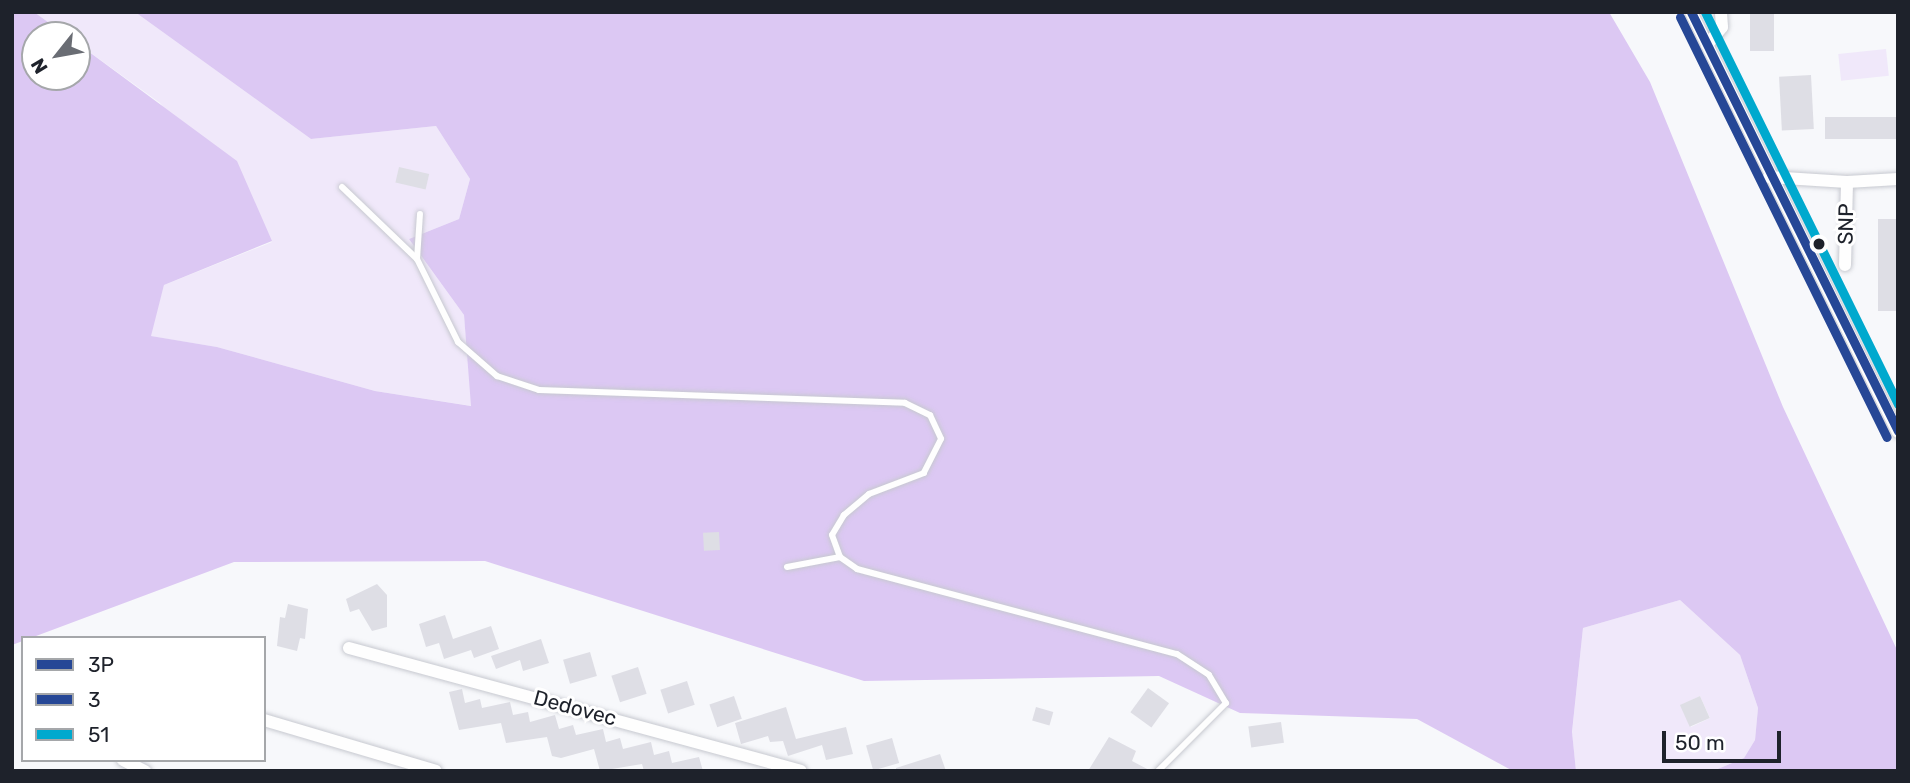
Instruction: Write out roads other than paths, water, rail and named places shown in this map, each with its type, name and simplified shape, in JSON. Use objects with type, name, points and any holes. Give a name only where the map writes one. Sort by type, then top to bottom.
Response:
[{"type":"street","name":"SNP","points":[[1691,12],[1769,177],[1897,428]]},
{"type":"street","points":[[1707,46],[1721,27],[1721,12]]},
{"type":"street","name":"SNP","points":[[1769,177],[1847,182],[1898,178]]},
{"type":"street","name":"SNP","points":[[1845,265],[1847,182]]},
{"type":"street","name":"Dedovec","points":[[349,648],[801,771]]},
{"type":"street","points":[[266,721],[436,771]]},
{"type":"street","points":[[127,762],[145,771]]},
{"type":"lane","points":[[342,187],[417,258],[458,342],[498,376],[539,390],[905,403],[930,415],[941,439],[924,473],[869,494],[844,515],[832,535],[840,557],[857,569],[1177,654],[1209,675],[1226,703],[1158,771]]},
{"type":"lane","points":[[417,258],[420,214]]},
{"type":"lane","points":[[787,567],[840,557]]}]
